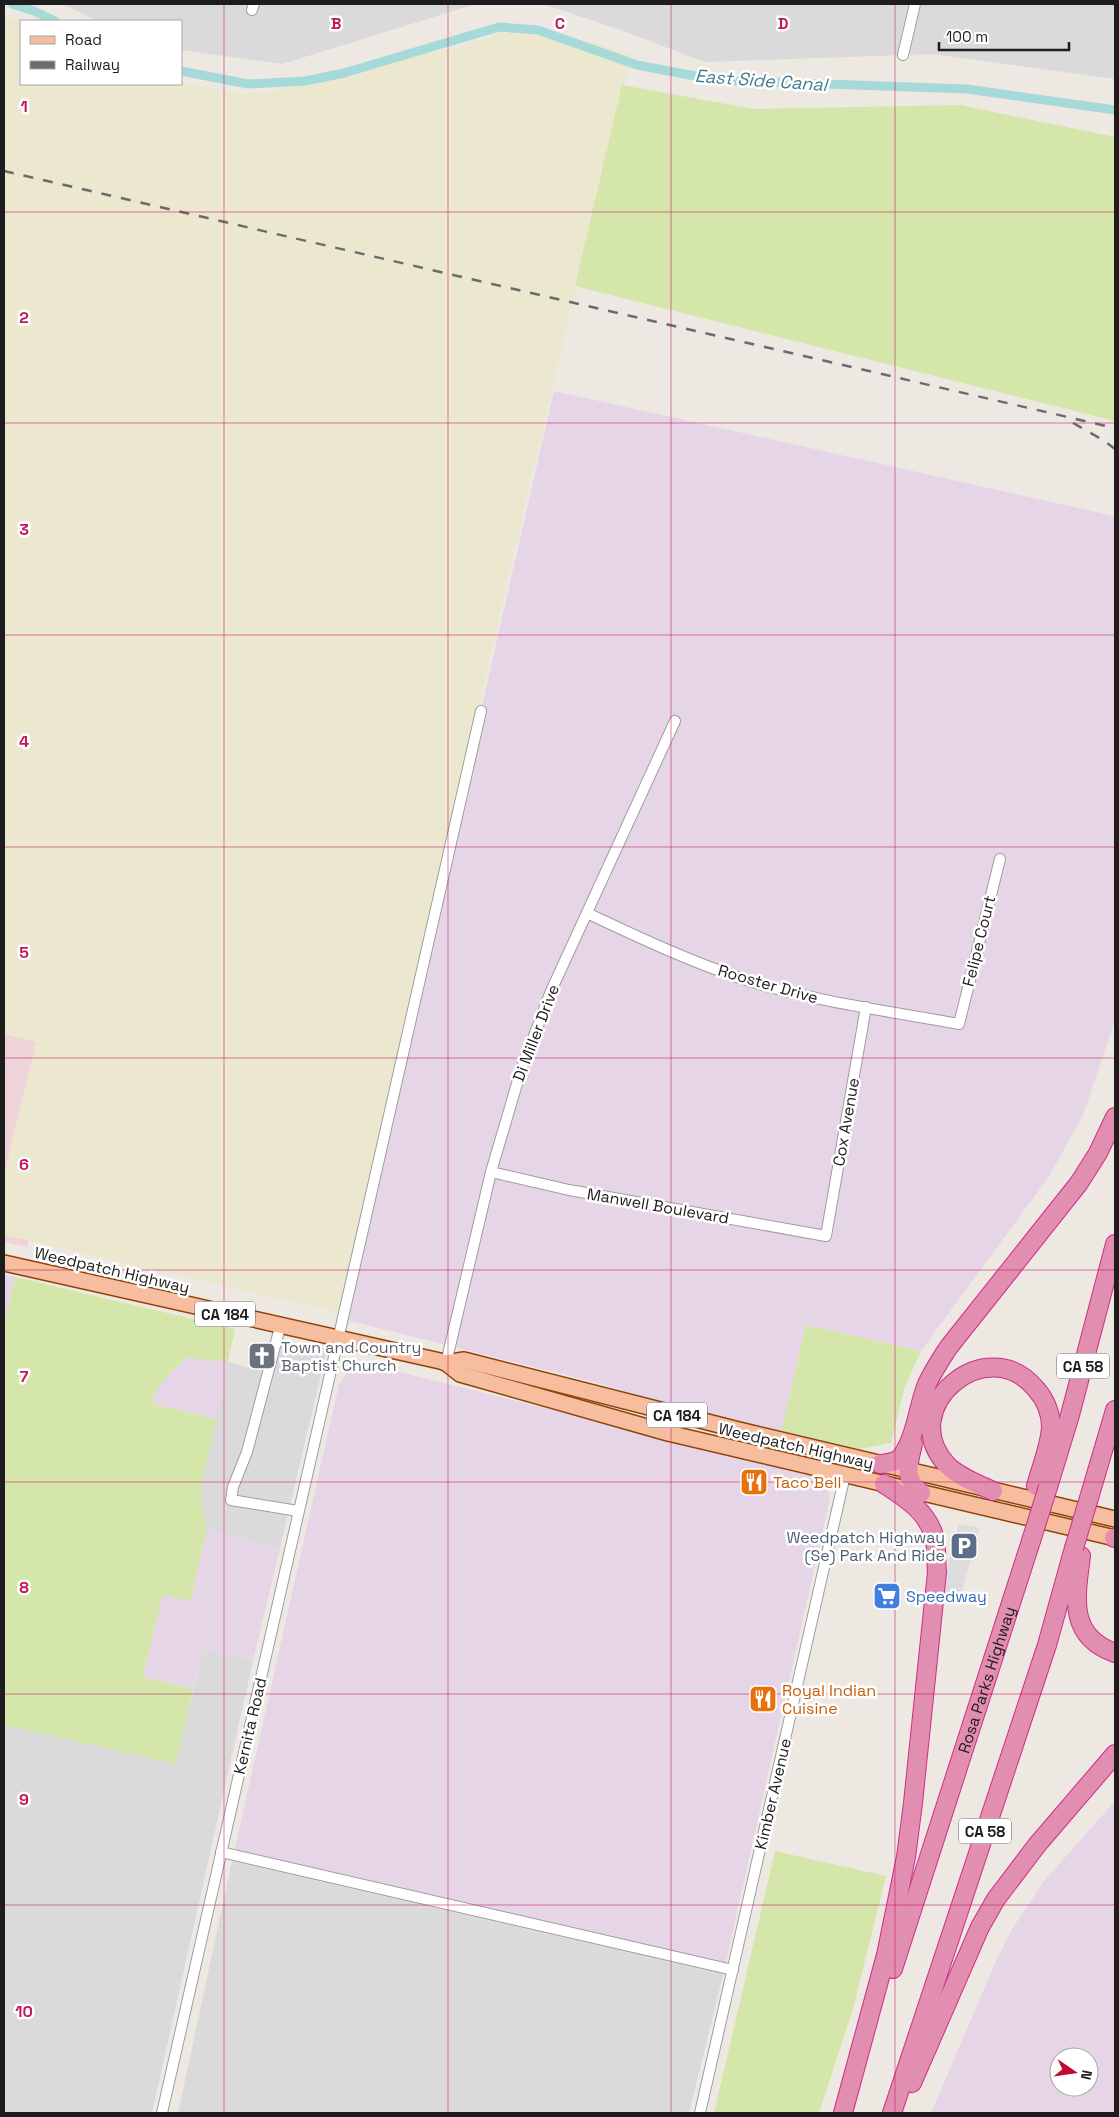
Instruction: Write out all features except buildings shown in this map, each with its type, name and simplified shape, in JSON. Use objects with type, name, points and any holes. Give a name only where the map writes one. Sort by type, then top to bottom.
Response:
[{"type":"highway","points":[[880,1464],[890,1463],[900,1458],[914,1426],[927,1384],[948,1348],[1079,1183],[1098,1153],[1115,1117]]},
{"type":"highway","name":"Rosa Parks Highway","points":[[844,2113],[1001,1636],[1042,1487],[1070,1415],[1115,1244]]},
{"type":"highway","points":[[993,1490],[969,1480],[946,1464],[935,1447],[932,1435],[934,1412],[943,1392],[961,1376],[982,1368],[1005,1369],[1020,1376],[1033,1385],[1046,1404],[1051,1427],[1042,1487]]},
{"type":"highway","points":[[1115,1410],[1089,1498],[1078,1549],[1076,1610],[1084,1629],[1092,1638],[1115,1653]]},
{"type":"highway","points":[[914,1426],[914,1440],[908,1471],[910,1481],[921,1493]]},
{"type":"highway","points":[[844,2113],[886,1955],[906,1857],[937,1572],[935,1538],[927,1520],[912,1503],[884,1484]]},
{"type":"highway","name":"CA 58","points":[[892,2113],[1078,1549]]},
{"type":"highway","points":[[899,2113],[980,1927],[996,1899],[1037,1845],[1115,1754]]},
{"type":"main road","name":"Weedpatch Highway","points":[[4,1263],[280,1327],[338,1338],[446,1363],[464,1360],[688,1418],[1115,1519]]},
{"type":"main road","name":"Weedpatch Highway","points":[[446,1363],[460,1374],[591,1412],[845,1476],[1115,1538]]},
{"type":"street","points":[[903,55],[915,4]]},
{"type":"street","name":"Kernita Road","points":[[162,2113],[481,711]]},
{"type":"street","name":"Di Miller Drive","points":[[446,1363],[491,1172],[508,1111],[535,1030],[551,990],[676,721]]},
{"type":"street","name":"Felipe Court","points":[[959,1024],[1000,859]]},
{"type":"street","name":"Rooster Drive","points":[[587,913],[673,953],[741,978],[787,991],[866,1008],[959,1024]]},
{"type":"street","name":"Cox Avenue","points":[[826,1236],[866,1008]]},
{"type":"street","name":"Manwell Boulevard","points":[[491,1172],[569,1190],[826,1236]]},
{"type":"street","points":[[280,1327],[247,1452],[233,1486],[231,1500],[298,1511]]},
{"type":"street","name":"Kimber Avenue","points":[[700,2113],[845,1476]]},
{"type":"street","points":[[221,1852],[733,1970]]},
{"type":"shaded area","points":[[63,4],[476,4],[282,64],[182,50],[182,20],[95,20]]},
{"type":"shaded area","points":[[543,4],[1115,4],[1115,79],[931,54],[704,62],[629,33]]},
{"type":"shaded area","points":[[4,17],[20,20],[20,85],[182,85],[182,82],[238,93],[277,91],[383,60],[452,49],[517,29],[541,29],[631,54],[521,521],[341,1313],[4,1235],[4,1175],[36,1042],[4,1034]]},
{"type":"shaded area","points":[[554,391],[1115,516],[1115,1020],[1083,1115],[1048,1178],[921,1351],[806,1325],[781,1431],[690,1410],[594,1382],[342,1319]]},
{"type":"shaded area","points":[[4,951],[90,971],[27,1247],[4,1242]]},
{"type":"shaded area","points":[[4,1275],[15,1277],[4,1327]]},
{"type":"shaded area","points":[[280,1339],[327,1349],[280,1548],[207,1530],[201,1502],[202,1483],[228,1362],[271,1373]]},
{"type":"shaded area","points":[[186,1357],[228,1362],[216,1419],[152,1404],[156,1389]]},
{"type":"shaded area","points":[[355,1361],[826,1478],[830,1498],[723,1975],[232,1861],[339,1384]]},
{"type":"shaded area","name":"Weedpatch Highway (Se) Park And Ride","points":[[959,1524],[980,1528],[959,1600],[944,1596],[948,1564]]},
{"type":"shaded area","points":[[207,1530],[280,1548],[253,1661],[203,1649],[193,1689],[143,1677],[163,1595],[191,1601]]},
{"type":"shaded area","points":[[203,1649],[253,1661],[152,2113],[4,2113],[4,1725],[176,1763]]},
{"type":"shaded area","points":[[1115,1801],[1115,2113],[931,2113],[996,1961],[1012,1929],[1045,1880]]},
{"type":"shaded area","points":[[232,1861],[723,1975],[689,2113],[178,2113]]},
{"type":"green space","points":[[622,85],[754,109],[960,105],[1115,137],[1115,421],[575,286]]},
{"type":"green space","points":[[15,1277],[235,1329],[228,1362],[186,1357],[156,1389],[152,1404],[216,1419],[202,1483],[201,1502],[207,1530],[191,1601],[163,1595],[143,1677],[193,1689],[176,1764],[4,1725],[4,1327]]},
{"type":"green space","points":[[806,1325],[921,1351],[905,1386],[891,1443],[860,1449],[781,1431]]},
{"type":"green space","points":[[775,1851],[886,1876],[853,2009],[819,2113],[714,2113]]},
{"type":"waterway","name":"East Side Canal","points":[[12,4],[53,20]]},
{"type":"waterway","name":"East Side Canal","points":[[182,71],[248,84],[305,81],[344,73],[499,27],[538,30],[637,65],[716,80],[967,89],[1115,110]]},
{"type":"railway","points":[[4,171],[1115,428]]},
{"type":"railway","points":[[1073,423],[1115,449]]},
{"type":"place","name":"Town and Country Baptist Church","points":[[262,1356]]},
{"type":"place","name":"Taco Bell","points":[[754,1482]]},
{"type":"place","name":"Weedpatch Highway (Se) Park And Ride","points":[[964,1546]]},
{"type":"place","name":"Speedway","points":[[887,1596]]},
{"type":"place","name":"Royal Indian Cuisine","points":[[763,1699]]}]
